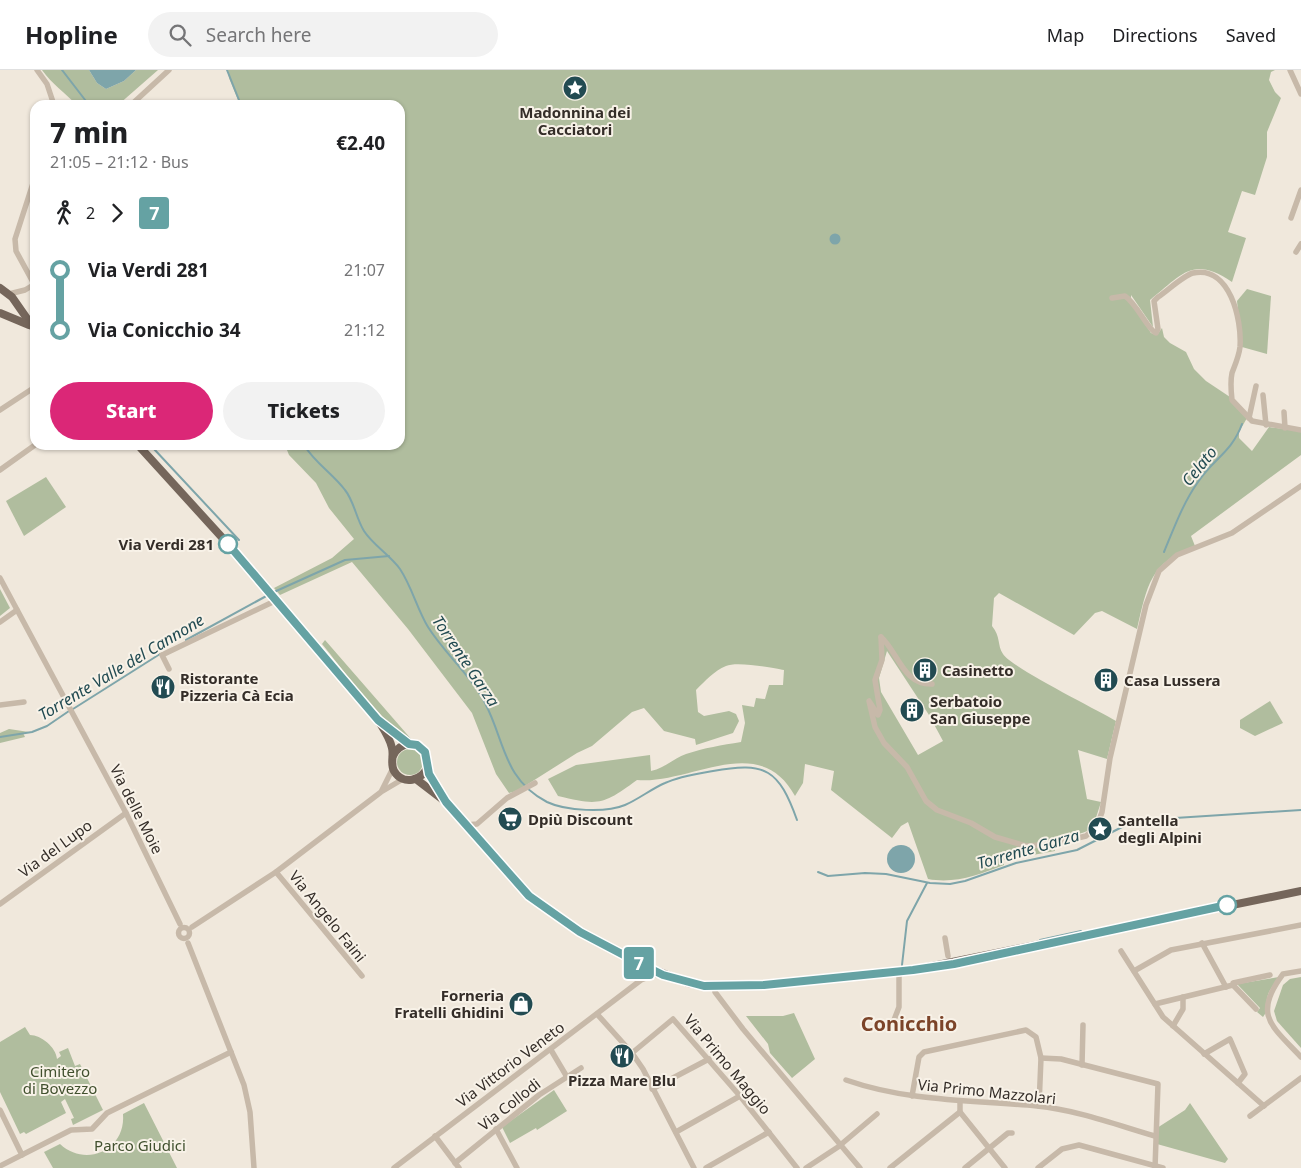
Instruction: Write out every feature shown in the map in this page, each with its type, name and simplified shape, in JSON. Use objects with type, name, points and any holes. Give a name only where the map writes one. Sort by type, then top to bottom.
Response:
[{"type":"main road","points":[[1,313],[10,311],[7,295]]},
{"type":"main road","points":[[7,295],[30,324]]},
{"type":"main road","points":[[1,313],[30,327]]},
{"type":"main road","points":[[143,450],[250,569],[378,720],[392,746],[393,768],[403,779],[416,779],[424,774],[428,766]]},
{"type":"main road","points":[[378,720],[409,744]]},
{"type":"main road","points":[[393,756],[399,748],[409,744],[417,745],[425,752],[429,774],[446,802],[535,900],[580,932],[663,975],[715,989],[899,972],[946,959],[1301,891]]},
{"type":"main road","points":[[416,779],[446,802]]},
{"type":"street","points":[[37,70],[47,84],[52,100]]},
{"type":"street","points":[[136,100],[169,70]]},
{"type":"street","points":[[1290,70],[1301,94]]},
{"type":"street","points":[[1291,218],[1301,190]]},
{"type":"street","points":[[30,192],[15,239],[16,251],[30,275]]},
{"type":"street","points":[[1296,252],[1301,244]]},
{"type":"street","points":[[1112,298],[1125,296],[1130,299],[1144,317],[1148,326],[1156,333],[1158,330],[1154,301],[1191,273],[1205,273],[1220,279],[1233,300],[1240,346],[1231,384],[1232,400],[1249,418],[1266,425],[1301,430]]},
{"type":"street","points":[[7,295],[30,286]]},
{"type":"street","points":[[1249,418],[1256,386]]},
{"type":"street","points":[[0,410],[30,390]]},
{"type":"street","points":[[1263,395],[1266,425]]},
{"type":"street","points":[[1284,412],[1284,428]]},
{"type":"street","points":[[0,470],[30,449]]},
{"type":"street","points":[[932,684],[924,685],[903,670],[881,637],[882,660],[875,680],[880,710],[878,715],[869,701],[875,727],[884,743],[907,767],[926,801],[937,810],[971,822],[995,837],[1018,844],[1038,846],[1053,844],[1092,833],[1097,826],[1102,812],[1110,758],[1137,652],[1146,604],[1159,571],[1177,554],[1232,533],[1301,486]]},
{"type":"street","name":"Via delle Moie","points":[[0,578],[70,706],[186,932],[244,1085],[250,1112],[254,1168]]},
{"type":"street","points":[[169,669],[162,655],[273,596]]},
{"type":"street","points":[[0,622],[17,610]]},
{"type":"street","points":[[0,705],[24,702]]},
{"type":"street","name":"Via Angelo Faini","points":[[381,792],[390,778],[393,768]]},
{"type":"street","name":"Via Angelo Faini","points":[[186,932],[276,872],[381,792],[403,779]]},
{"type":"street","points":[[466,825],[477,824],[507,798],[536,783]]},
{"type":"street","name":"Via del Lupo","points":[[0,904],[126,813]]},
{"type":"street","points":[[475,835],[477,824]]},
{"type":"street","name":"Via Angelo Faini","points":[[276,872],[362,976]]},
{"type":"street","points":[[1134,971],[1171,950],[1301,925]]},
{"type":"street","points":[[945,938],[946,959]]},
{"type":"street","points":[[1202,943],[1226,987]]},
{"type":"street","points":[[1121,951],[1163,1017],[1264,1106]]},
{"type":"street","points":[[642,980],[647,967]]},
{"type":"street","points":[[894,1020],[899,1007],[899,972]]},
{"type":"street","points":[[1301,972],[1283,974],[1272,990],[1267,1010],[1271,1025],[1301,1057]]},
{"type":"street","name":"Via Vittorio Veneto","points":[[394,1168],[642,980],[654,975],[663,975]]},
{"type":"street","points":[[1155,1004],[1226,987],[1233,985],[1233,982],[1270,975]]},
{"type":"street","points":[[1233,985],[1256,1009]]},
{"type":"street","points":[[715,989],[771,1062],[860,1168]]},
{"type":"street","points":[[1173,1026],[1183,1010],[1183,997]]},
{"type":"street","points":[[597,1014],[632,1053],[694,1168]]},
{"type":"street","name":"Via Primo Maggio","points":[[632,1053],[673,1019],[740,1096],[797,1168]]},
{"type":"street","points":[[1082,1064],[1083,1025]]},
{"type":"street","points":[[912,1096],[919,1057],[924,1052],[1026,1030],[1036,1038],[1041,1058],[1040,1106]]},
{"type":"street","points":[[1204,1054],[1230,1039],[1245,1074],[1238,1083]]},
{"type":"street","points":[[551,1050],[566,1077]]},
{"type":"street","points":[[0,1166],[71,1130],[92,1129],[107,1113],[231,1052]]},
{"type":"street","points":[[1041,1058],[1082,1064],[1158,1084],[1155,1167]]},
{"type":"street","points":[[652,1089],[708,1059]]},
{"type":"street","name":"Via Collodi","points":[[457,1165],[496,1129],[539,1095],[581,1068]]},
{"type":"street","points":[[1250,1116],[1301,1078]]},
{"type":"street","name":"Via Primo Mazzolari","points":[[846,1080],[875,1090],[912,1096],[960,1102],[1040,1106],[1155,1136]]},
{"type":"street","points":[[676,1132],[740,1096]]},
{"type":"street","points":[[960,1102],[960,1112],[1005,1168]]},
{"type":"street","points":[[0,1110],[22,1155]]},
{"type":"street","points":[[890,1168],[960,1112]]},
{"type":"street","points":[[806,1168],[838,1148],[840,1144],[877,1114]]},
{"type":"street","points":[[496,1129],[517,1168]]},
{"type":"street","points":[[706,1168],[769,1132]]},
{"type":"street","points":[[966,1168],[1008,1133],[1012,1133]]},
{"type":"street","points":[[435,1136],[457,1165]]},
{"type":"street","points":[[1038,1168],[1062,1149],[1079,1145],[1163,1168]]},
{"type":"green space","points":[[42,70],[89,70],[97,83],[106,89],[124,81],[136,70],[158,70],[124,100],[72,100]]},
{"type":"green space","points":[[228,70],[1275,70],[1271,72],[1269,80],[1275,92],[1281,98],[1267,132],[1267,157],[1255,195],[1242,191],[1228,232],[1246,238],[1232,282],[1207,270],[1197,269],[1179,276],[1150,300],[1153,327],[1131,295],[1131,303],[1151,333],[1157,335],[1162,328],[1164,337],[1170,343],[1186,352],[1194,369],[1206,381],[1230,397],[1247,418],[1239,432],[1239,438],[1252,451],[1269,427],[1301,431],[1301,455],[1191,536],[1195,546],[1180,552],[1160,568],[1148,588],[1137,629],[1102,611],[1095,613],[1074,635],[999,593],[994,598],[992,626],[997,634],[1003,654],[1037,678],[1116,721],[1107,759],[1078,750],[1087,799],[1101,802],[1093,827],[1080,834],[1053,840],[1055,851],[1004,860],[1004,865],[966,878],[938,880],[928,879],[908,822],[901,826],[892,838],[831,790],[834,771],[805,764],[803,783],[795,796],[780,777],[763,766],[743,763],[722,765],[658,779],[637,780],[608,799],[600,801],[583,801],[558,796],[548,779],[576,765],[650,755],[651,771],[661,768],[686,754],[706,748],[741,742],[745,723],[742,705],[754,707],[756,698],[765,699],[769,685],[783,685],[784,670],[746,665],[731,665],[722,668],[710,676],[696,690],[698,712],[704,716],[729,711],[736,714],[739,721],[733,733],[696,745],[695,739],[664,731],[644,708],[632,712],[592,746],[577,753],[517,791],[509,793],[496,774],[472,713],[408,629],[352,562],[280,595],[274,588],[332,558],[354,539],[329,508],[316,483],[289,455],[287,450],[405,450],[405,100],[238,100],[229,78]],"holes":[[[887,651],[929,715],[943,741],[918,755],[881,692],[879,678]]]},
{"type":"green space","points":[[1247,289],[1271,296],[1267,354],[1242,347],[1237,301]]},
{"type":"green space","points":[[46,477],[66,507],[24,536],[6,501]]},
{"type":"green space","points":[[0,589],[10,608],[0,616]]},
{"type":"green space","points":[[325,640],[412,740],[402,734],[378,712],[322,644]]},
{"type":"green space","points":[[1270,701],[1283,723],[1255,736],[1240,728],[1240,720]]},
{"type":"green space","points":[[9,729],[29,732],[23,733],[25,737],[0,743],[0,733]]},
{"type":"green space","points":[[410,749],[420,752],[423,762],[420,772],[410,775],[400,772],[397,762],[400,752]]},
{"type":"green space","points":[[1279,977],[1268,994],[1263,1017],[1257,1012],[1260,1008],[1237,984]]},
{"type":"green space","points":[[1301,977],[1301,1048],[1277,1021],[1274,1011],[1283,985],[1290,979]]},
{"type":"green space","points":[[794,1013],[815,1059],[792,1078],[770,1053],[768,1044],[746,1016],[783,1016]]},
{"type":"green space","name":"Cimitero di Bovezzo","points":[[25,1027],[30,1035],[39,1037],[51,1046],[57,1059],[61,1056],[59,1052],[68,1048],[75,1066],[80,1064],[103,1110],[73,1125],[71,1119],[74,1118],[65,1099],[61,1102],[66,1113],[26,1134],[24,1132],[20,1134],[0,1092],[0,1042]]},
{"type":"green space","points":[[554,1090],[567,1111],[537,1130],[536,1128],[510,1143],[502,1127]]},
{"type":"green space","name":"Parco Giudici","points":[[144,1103],[177,1168],[53,1168],[44,1152],[60,1144],[70,1151],[81,1154],[92,1155],[102,1152],[111,1146],[118,1137],[122,1127],[123,1114]]},
{"type":"green space","points":[[1190,1103],[1228,1159],[1225,1163],[1157,1144],[1157,1128],[1185,1110]]},
{"type":"water","points":[[89,70],[136,70],[124,81],[106,89],[97,83]]},
{"type":"water","points":[[835,233],[841,239],[835,245],[829,239]]},
{"type":"water","points":[[901,845],[911,849],[915,859],[911,869],[901,873],[891,869],[887,859],[891,849]]},
{"type":"waterway","name":"Torrente Garza","points":[[62,70],[85,100]]},
{"type":"waterway","points":[[227,70],[239,100]]},
{"type":"waterway","name":"Celato","points":[[1164,552],[1188,498],[1204,474],[1228,449],[1242,424]]},
{"type":"waterway","points":[[155,450],[239,540]]},
{"type":"waterway","name":"Torrente Garza","points":[[308,450],[348,494],[364,531],[400,569],[428,627],[465,673],[485,703],[513,771],[533,793],[547,802],[575,809],[597,810],[617,808],[660,785],[676,779],[713,771],[746,767],[768,773],[776,780],[784,790],[797,820]]},
{"type":"waterway","name":"Torrente Valle del Cannone","points":[[274,592],[345,560],[389,556]]},
{"type":"waterway","name":"Torrente Valle del Cannone","points":[[186,640],[270,594]]},
{"type":"waterway","name":"Torrente Valle del Cannone","points":[[73,709],[160,654]]},
{"type":"waterway","name":"Torrente Valle del Cannone","points":[[0,737],[32,732],[47,726],[69,711]]},
{"type":"waterway","name":"Torrente Garza","points":[[818,872],[828,876],[865,873],[886,874],[930,883],[950,884],[965,881],[1016,863],[1077,850],[1126,825],[1175,818],[1301,810]]},
{"type":"waterway","points":[[902,965],[907,921],[927,883]]},
{"type":"waterway","points":[[1040,940],[1081,931]]},
{"type":"bus line","name":"7","points":[[228,544],[378,720],[409,744],[422,748],[427,756],[429,774],[446,802],[529,896],[580,932],[663,975],[708,987],[736,987],[901,972],[954,964],[1227,905]]},
{"type":"place","name":"Madonnina dei Cacciatori","points":[[575,88]]},
{"type":"place","name":"Via Verdi 281","points":[[228,544]]},
{"type":"place","name":"Casinetto","points":[[925,670]]},
{"type":"place","name":"Casa Lussera","points":[[1106,680]]},
{"type":"place","name":"Ristorante Pizzeria Cà Ecia","points":[[163,687]]},
{"type":"place","name":"Serbatoio San Giuseppe","points":[[912,710]]},
{"type":"place","name":"Dpiù Discount","points":[[510,819]]},
{"type":"place","name":"Santella degli Alpini","points":[[1100,829]]},
{"type":"place","name":"Forneria Fratelli Ghidini","points":[[521,1004]]},
{"type":"place","name":"Pizza Mare Blu","points":[[622,1056]]},
{"type":"district","name":"Conicchio","points":[[909,1023]]}]
